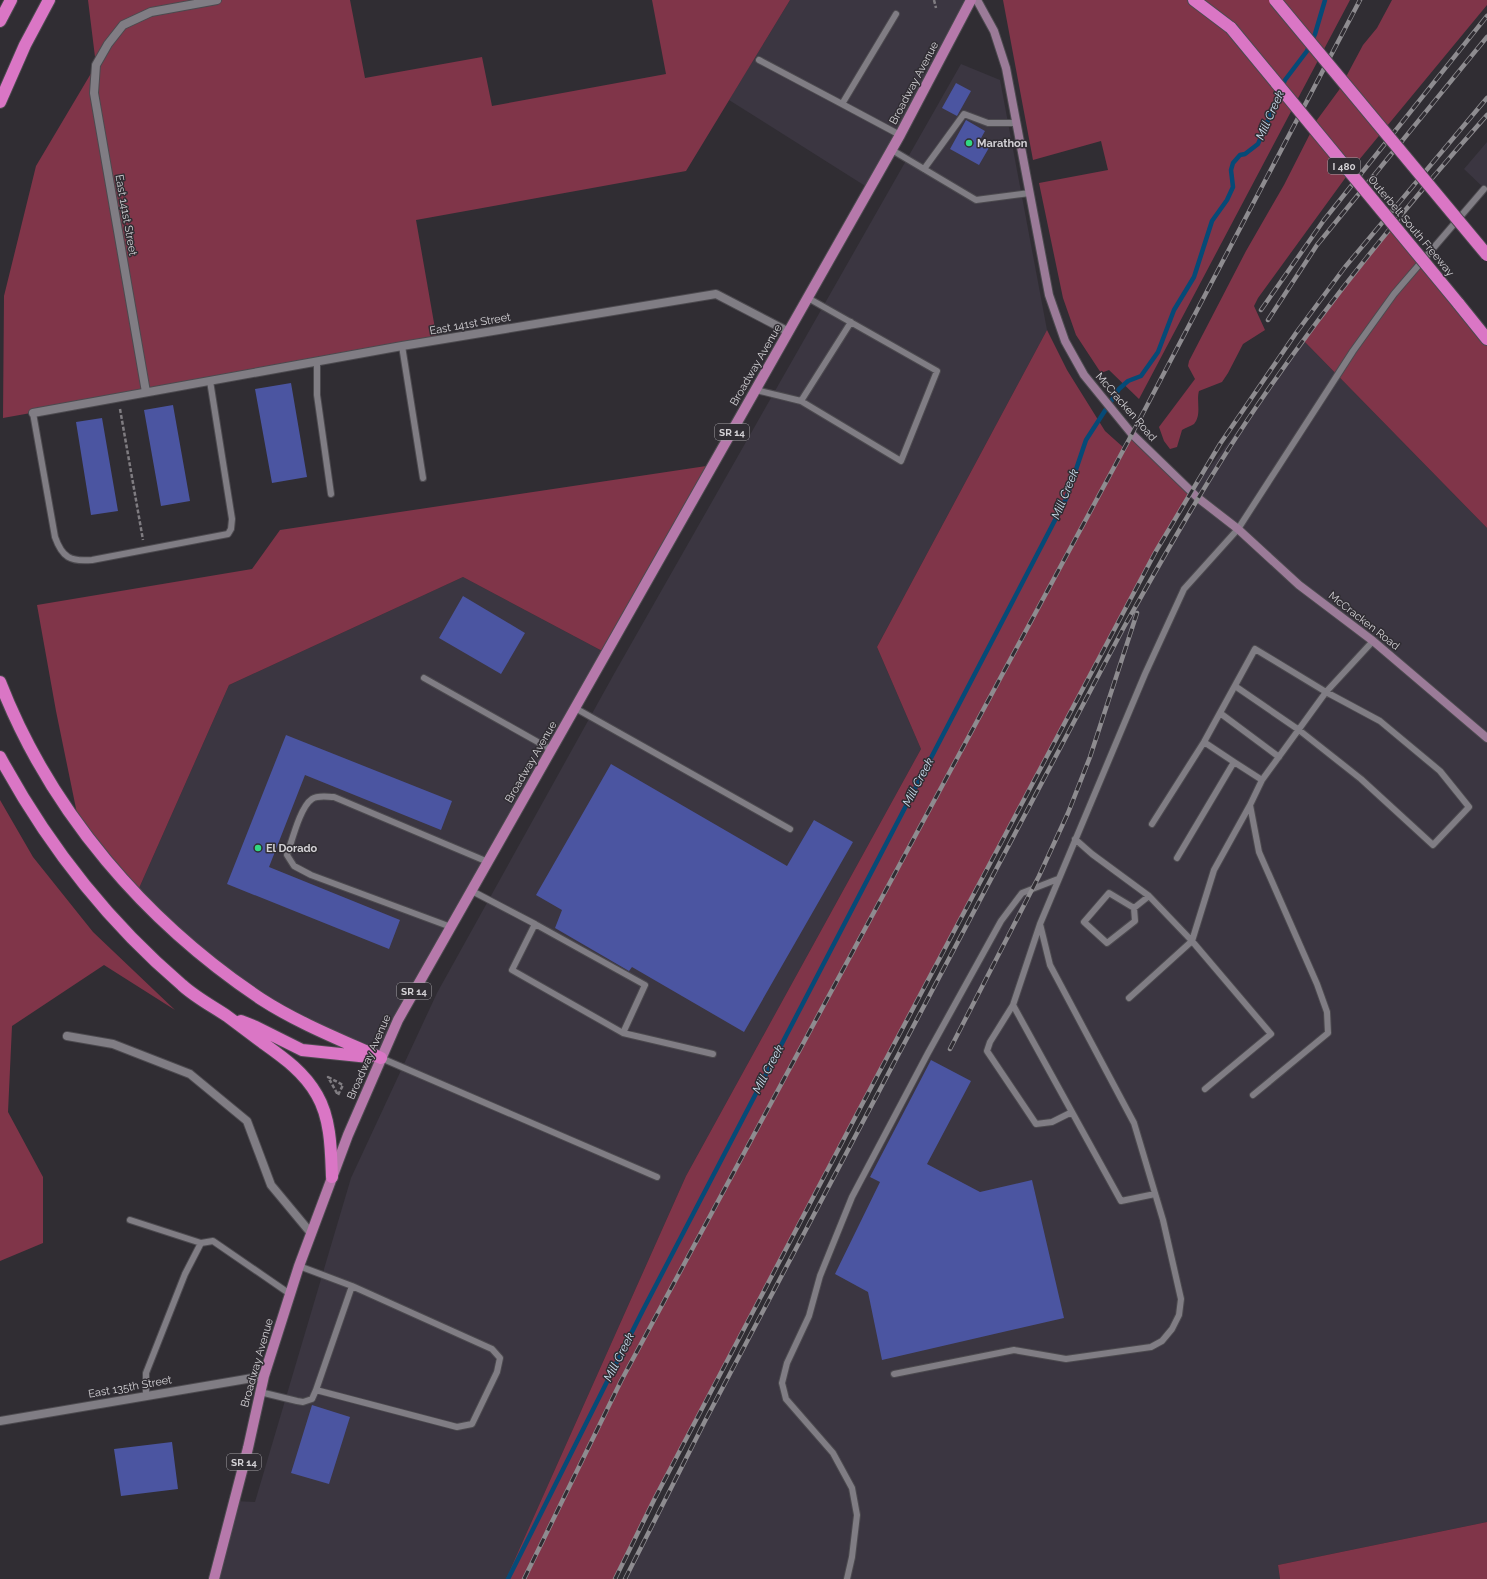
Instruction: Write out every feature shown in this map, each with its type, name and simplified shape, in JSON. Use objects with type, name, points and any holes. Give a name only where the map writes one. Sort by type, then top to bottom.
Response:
[{"type":"highway","points":[[0,21],[11,0]]},
{"type":"highway","points":[[0,102],[25,45],[50,0]]},
{"type":"highway","points":[[1194,0],[1231,28]]},
{"type":"highway","name":"Outerbelt South Freeway","points":[[1209,0],[1487,339]]},
{"type":"highway","points":[[1275,0],[1487,256]]},
{"type":"highway","points":[[0,682],[30,747],[52,787],[109,866],[145,905],[215,966],[262,1000],[319,1030],[381,1058]]},
{"type":"highway","points":[[0,757],[37,820],[63,858],[110,917],[149,956],[184,986],[288,1061],[304,1076],[318,1095],[328,1130],[332,1177]]},
{"type":"highway","points":[[229,1017],[256,1027],[302,1050],[381,1058]]},
{"type":"main road","name":"Broadway Avenue","points":[[214,1579],[248,1448],[264,1376],[310,1232],[348,1135],[398,1020],[892,150],[971,0]]},
{"type":"street","name":"East 141st Street","points":[[146,392],[94,93],[96,65],[108,44],[123,25],[151,12],[217,0]]},
{"type":"street","name":"McCracken Road","points":[[977,0],[994,31],[1006,68],[1043,266],[1056,318],[1065,341],[1092,386],[1132,434],[1198,498],[1238,529],[1299,584],[1373,641],[1487,738]]},
{"type":"street","name":"East 141st Street","points":[[33,412],[402,346],[716,294],[789,332]]},
{"type":"street","points":[[67,1036],[114,1044],[190,1074],[247,1120],[271,1185],[310,1232]]},
{"type":"street","name":"East 135th Street","points":[[0,1421],[264,1376]]},
{"type":"lane","points":[[842,104],[896,14]]},
{"type":"lane","points":[[759,60],[900,135]]},
{"type":"lane","points":[[924,169],[964,114],[988,122],[1017,123]]},
{"type":"lane","points":[[892,150],[976,200],[1030,193]]},
{"type":"lane","points":[[1072,1112],[1052,1122],[1036,1124],[987,1051],[990,1042],[1013,1006],[1040,924],[1145,674],[1184,589],[1238,529],[1353,351],[1394,294],[1484,189]]},
{"type":"lane","points":[[756,390],[801,401],[901,461],[937,372],[808,298]]},
{"type":"lane","points":[[801,401],[851,322]]},
{"type":"lane","points":[[402,346],[423,478]]},
{"type":"lane","points":[[317,362],[317,394],[331,494]]},
{"type":"lane","points":[[33,412],[55,537],[60,551],[70,558],[81,561],[145,550],[228,534],[231,529],[232,519],[210,381]]},
{"type":"lane","points":[[1129,998],[1192,941],[1214,870],[1250,806],[1262,780],[1326,692],[1373,641]]},
{"type":"lane","points":[[1152,824],[1204,742],[1255,649],[1326,692],[1380,721],[1440,771],[1469,807],[1433,845],[1362,779],[1298,730],[1235,686]]},
{"type":"lane","points":[[424,678],[552,750]]},
{"type":"lane","points":[[575,708],[790,829]]},
{"type":"lane","points":[[1220,713],[1279,757]]},
{"type":"lane","points":[[1204,742],[1262,780]]},
{"type":"lane","points":[[1177,858],[1234,762]]},
{"type":"lane","points":[[451,927],[311,875],[294,866],[287,855],[304,807],[312,799],[320,796],[334,797],[488,862]]},
{"type":"lane","points":[[1250,806],[1260,852],[1317,984],[1327,1012],[1328,1033],[1253,1095]]},
{"type":"lane","points":[[1075,839],[1092,854],[1149,896],[1192,941],[1271,1034],[1206,1089]]},
{"type":"lane","points":[[847,1579],[852,1557],[857,1515],[852,1488],[833,1453],[786,1399],[782,1383],[787,1363],[809,1316],[820,1276],[852,1197],[928,1053],[1001,921],[1022,893],[1058,879]]},
{"type":"lane","points":[[472,891],[645,985],[622,1033]]},
{"type":"lane","points":[[1108,893],[1134,908],[1135,921],[1107,943],[1084,922],[1108,893]]},
{"type":"lane","points":[[1134,908],[1149,896]]},
{"type":"lane","points":[[535,924],[512,970],[622,1033],[714,1054]]},
{"type":"lane","points":[[894,1374],[1014,1350],[1066,1359],[1151,1347],[1162,1341],[1172,1329],[1179,1315],[1181,1299],[1163,1220],[1134,1123],[1050,965],[1040,924]]},
{"type":"lane","points":[[1013,1006],[1121,1200],[1155,1194]]},
{"type":"lane","points":[[381,1058],[657,1177]]},
{"type":"lane","points":[[130,1220],[201,1243],[213,1240],[290,1294]]},
{"type":"lane","points":[[146,1396],[146,1373],[185,1274],[201,1243]]},
{"type":"lane","points":[[299,1266],[352,1286],[492,1349],[500,1358],[497,1372],[472,1424],[457,1427],[316,1390]]},
{"type":"lane","points":[[260,1392],[303,1402],[312,1399],[352,1286]]},
{"type":"path","points":[[934,0],[936,8]]},
{"type":"path","points":[[118,397],[145,550]]},
{"type":"path","points":[[328,1076],[343,1085],[338,1094],[334,1088],[328,1076]]},
{"type":"shaded area","points":[[88,0],[350,0],[365,78],[482,57],[492,106],[666,74],[652,0],[790,0],[686,171],[416,220],[437,340],[3,418],[4,296],[36,166],[96,65]]},
{"type":"shaded area","points":[[790,0],[971,0],[870,189],[729,100]]},
{"type":"shaded area","points":[[1003,0],[1350,0],[1139,399],[1109,370],[1101,373],[1076,335],[1063,298],[1039,183],[1108,170],[1101,141],[1033,160]]},
{"type":"shaded area","points":[[1392,0],[1487,0],[1487,5],[1354,166],[1258,298],[1254,306],[1265,330],[1243,344],[1222,382],[1199,391],[1198,416],[1194,424],[1182,430],[1177,447],[1170,449],[1164,441],[1159,427],[1195,379],[1188,366],[1189,361],[1246,251],[1284,185],[1317,120],[1339,90],[1363,45],[1377,28]]},
{"type":"shaded area","points":[[961,64],[1000,80],[1047,330],[877,647],[921,749],[686,1176],[506,1579],[214,1579],[234,1501],[255,1502],[351,1178],[437,993],[614,674]]},
{"type":"shaded area","points":[[1487,142],[1487,191],[1464,169]]},
{"type":"shaded area","points":[[1395,224],[1487,339],[1487,528],[1303,340],[1349,280]]},
{"type":"shaded area","points":[[1047,330],[1067,370],[1105,431],[1124,448],[1132,434],[1191,492],[1119,617],[697,1418],[615,1579],[506,1579],[686,1176],[921,749],[877,647]]},
{"type":"shaded area","points":[[1303,340],[1487,528],[1487,1522],[1278,1565],[1280,1579],[625,1579],[764,1310],[1124,627],[1198,498],[1191,492],[1262,398]]},
{"type":"shaded area","points":[[713,465],[606,653],[463,577],[229,685],[136,895],[80,828],[56,711],[37,605],[252,569],[280,530]]},
{"type":"shaded area","points":[[463,577],[606,653],[381,1058],[262,1000],[136,895],[229,685]]},
{"type":"shaded area","points":[[0,800],[33,857],[93,932],[175,1010],[104,965],[12,1026],[8,1112],[43,1177],[43,1243],[0,1261]]},
{"type":"shaded area","points":[[1487,1522],[1487,1579],[1280,1579],[1278,1565]]},
{"type":"building","points":[[956,83],[971,91],[957,116],[942,108]]},
{"type":"building","name":"Marathon","points":[[966,120],[985,131],[980,140],[990,146],[979,165],[950,149]]},
{"type":"building","points":[[291,383],[307,477],[272,483],[255,389]]},
{"type":"building","points":[[173,405],[190,501],[161,506],[144,410]]},
{"type":"building","points":[[102,418],[118,511],[91,515],[76,422]]},
{"type":"building","points":[[463,596],[525,633],[501,674],[439,638]]},
{"type":"building","name":"El Dorado","points":[[286,735],[452,801],[441,830],[305,775],[269,867],[400,920],[389,949],[227,884]]},
{"type":"building","points":[[611,764],[787,866],[814,820],[853,842],[744,1032],[632,967],[629,971],[555,928],[562,910],[536,895]]},
{"type":"building","points":[[931,1060],[971,1081],[927,1164],[980,1192],[1032,1180],[1064,1318],[882,1360],[868,1292],[835,1274],[880,1182],[870,1177]]},
{"type":"building","points":[[312,1405],[350,1417],[329,1484],[291,1473]]},
{"type":"building","points":[[172,1442],[178,1489],[121,1496],[114,1449]]},
{"type":"waterway","name":"Mill Creek","points":[[508,1579],[643,1310],[1066,499],[1086,440],[1119,389],[1128,381],[1141,376],[1158,352],[1174,310],[1194,277],[1212,221],[1227,200],[1233,187],[1231,170],[1233,163],[1240,155],[1245,154],[1258,144],[1285,80],[1307,51],[1315,34],[1325,0]]},
{"type":"railway","points":[[524,1579],[621,1381],[1132,434],[1360,0]]},
{"type":"railway","points":[[1261,310],[1324,220],[1487,16]]},
{"type":"railway","points":[[1268,320],[1317,245],[1487,37]]},
{"type":"railway","points":[[615,1579],[655,1498],[858,1112],[1156,551],[1220,444],[1296,333],[1345,267],[1487,98]]},
{"type":"railway","points":[[625,1579],[705,1421],[1124,627],[1191,510],[1244,425],[1315,324],[1370,253],[1487,115]]},
{"type":"railway","points":[[950,1049],[1039,876],[1068,813],[1090,757],[1137,613]]},
{"type":"place","name":"Marathon","points":[[969,143]]},
{"type":"place","name":"El Dorado","points":[[258,848]]}]
